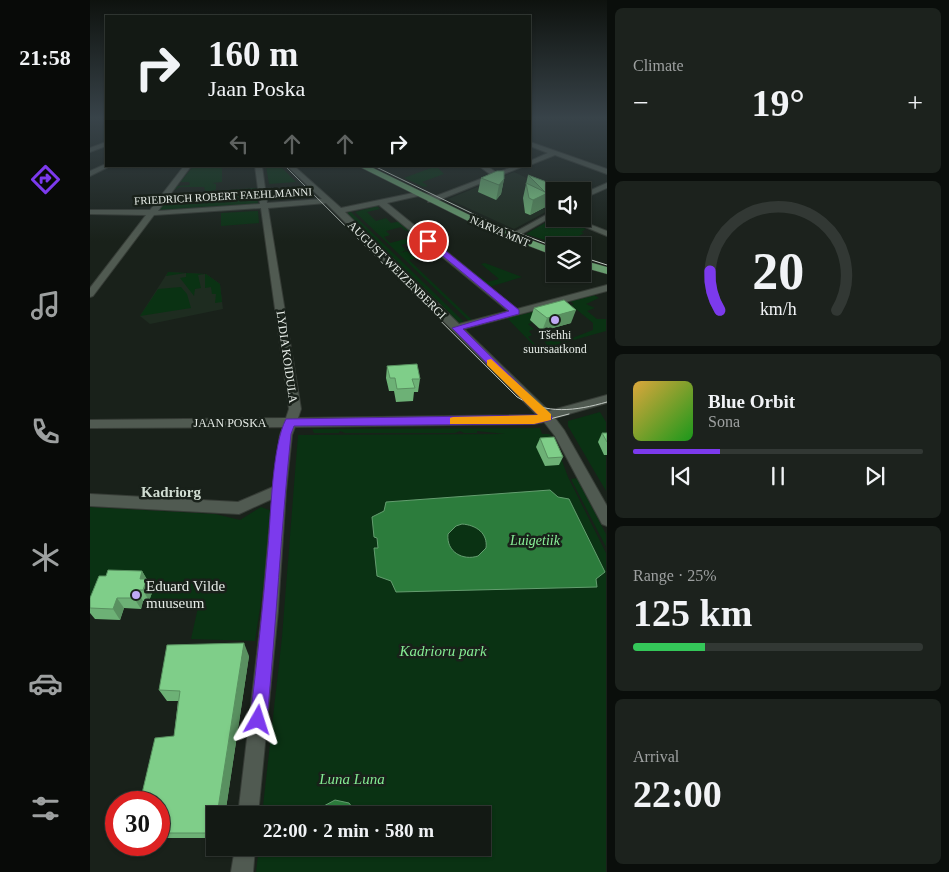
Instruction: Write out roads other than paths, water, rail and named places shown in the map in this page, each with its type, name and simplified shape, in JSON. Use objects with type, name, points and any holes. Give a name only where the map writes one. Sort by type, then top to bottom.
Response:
[{"type":"main road","name":"NARVA MNT","points":[[364,167],[418,194],[434,199]]},
{"type":"main road","name":"NARVA MNT","points":[[374,167],[434,199],[546,249]]},
{"type":"main road","name":"NARVA MNT","points":[[513,236],[546,246]]},
{"type":"main road","points":[[591,261],[606,266]]},
{"type":"main road","points":[[591,265],[606,271]]},
{"type":"street","points":[[572,160],[606,172]]},
{"type":"street","points":[[90,174],[105,166]]},
{"type":"street","points":[[90,294],[187,167]]},
{"type":"street","name":"LYDIA KOIDULA","points":[[249,806],[270,611],[279,491],[286,434],[295,409],[258,167]]},
{"type":"street","name":"AUGUST WEIZENBERGI","points":[[291,167],[339,211],[547,417],[560,433],[606,520]]},
{"type":"street","points":[[484,167],[497,176]]},
{"type":"street","points":[[434,199],[520,167]]},
{"type":"street","points":[[591,193],[606,185]]},
{"type":"street","points":[[339,211],[418,194]]},
{"type":"street","name":"FRIEDRICH ROBERT FAEHLMANNI","points":[[90,212],[152,213],[328,202]]},
{"type":"street","points":[[381,202],[516,312]]},
{"type":"street","points":[[513,236],[546,217]]},
{"type":"street","points":[[596,230],[606,224]]},
{"type":"street","points":[[589,227],[606,234]]},
{"type":"street","points":[[456,328],[606,288]]},
{"type":"street","name":"JAAN POSKA","points":[[90,424],[534,420],[606,399]]},
{"type":"street","points":[[90,500],[239,508],[265,495],[279,491]]},
{"type":"street","points":[[242,872],[244,856]]},
{"type":"water","name":"Luigetiik","points":[[550,490],[558,497],[569,499],[605,572],[596,579],[597,587],[396,592],[391,581],[377,576],[374,548],[378,548],[377,538],[374,537],[372,517],[384,511],[386,502]],"holes":[[[462,524],[472,526],[483,534],[486,548],[478,556],[461,556],[450,546],[448,534],[456,526]]]},
{"type":"water","points":[[335,800],[349,803],[351,806],[324,806]]},
{"type":"tram line","points":[[286,167],[517,397],[539,407],[561,410],[584,408],[607,402]]},
{"type":"tram line","points":[[376,167],[492,223],[546,244]]},
{"type":"tram line","points":[[591,260],[607,265]]},
{"type":"tram line","points":[[455,424],[534,423],[569,414]]},
{"type":"place","name":"Tšehhi suursaatkond","points":[[555,320]]},
{"type":"place","name":"Eduard Vilde muuseum","points":[[136,595]]},
{"type":"district","name":"Kadriorg","points":[[171,492]]},
{"type":"park label","name":"Kadrioru park","points":[[443,651]]},
{"type":"park label","name":"Luna Luna","points":[[352,779]]}]
